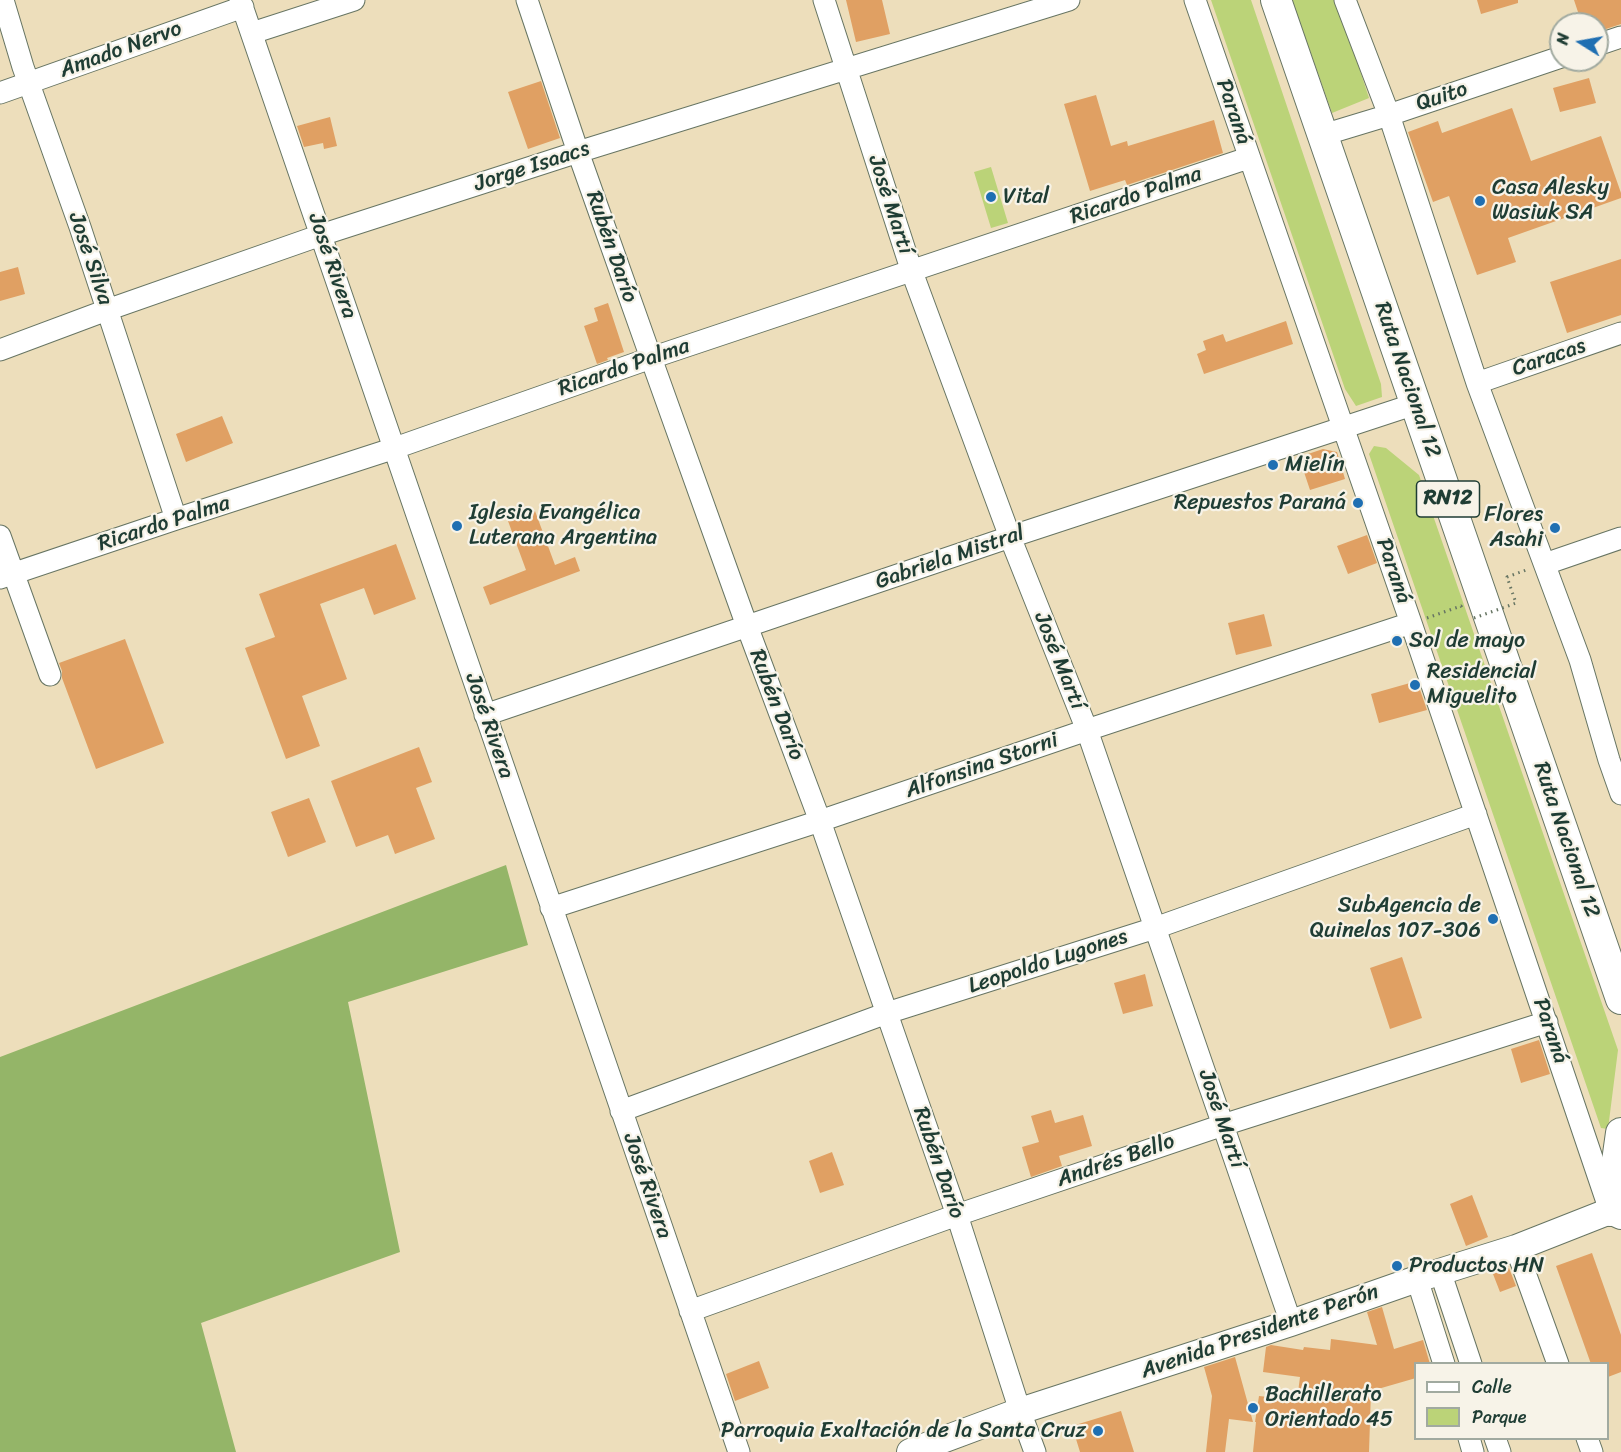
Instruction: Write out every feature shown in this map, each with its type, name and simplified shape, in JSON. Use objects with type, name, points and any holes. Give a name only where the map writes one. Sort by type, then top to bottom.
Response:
[{"type":"highway","name":"Ruta Nacional 12","points":[[1276,0],[1621,999]]},
{"type":"highway","points":[[1616,1214],[1621,1133]]},
{"type":"main road","name":"Avenida Presidente Perón","points":[[910,1452],[1020,1412],[1616,1214]]},
{"type":"street","name":"José Silva","points":[[3,0],[176,519]]},
{"type":"street","points":[[252,33],[354,0]]},
{"type":"street","name":"Rubén Darío","points":[[527,0],[651,358],[887,1013],[957,1215],[1035,1452]]},
{"type":"street","name":"José Martí","points":[[824,0],[912,272],[1010,537],[1087,730],[1291,1323]]},
{"type":"street","name":"Jorge Isaacs","points":[[0,350],[321,235],[578,152],[1069,0]]},
{"type":"street","name":"Paraná","points":[[1195,0],[1547,1023],[1616,1214]]},
{"type":"street","points":[[1345,0],[1389,115],[1476,383],[1615,758],[1621,794]]},
{"type":"street","name":"Amado Nervo","points":[[0,93],[242,4]]},
{"type":"street","name":"José Rivera","points":[[242,4],[739,1452]]},
{"type":"street","name":"Quito","points":[[1323,135],[1549,61]]},
{"type":"street","name":"Ricardo Palma","points":[[7,576],[395,448],[651,358],[1248,158]]},
{"type":"street","name":"Caracas","points":[[1476,383],[1621,333]]},
{"type":"street","name":"Gabriela Mistral","points":[[485,715],[1010,537],[1415,404]]},
{"type":"street","points":[[0,536],[7,576],[50,675]]},
{"type":"street","points":[[1545,564],[1621,538]]},
{"type":"street","name":"Alfonsina Storni","points":[[551,908],[820,822],[1087,730],[1411,623]]},
{"type":"street","name":"Leopoldo Lugones","points":[[621,1111],[887,1013],[1155,928],[1476,814]]},
{"type":"street","name":"Andrés Bello","points":[[690,1311],[957,1215],[1223,1125],[1547,1023]]},
{"type":"street","points":[[1516,1248],[1557,1362]]},
{"type":"street","points":[[1429,1275],[1444,1362]]},
{"type":"street","points":[[1429,1275],[1470,1362]]},
{"type":"path","points":[[1474,618],[1516,603],[1507,577]]},
{"type":"path","points":[[1411,623],[1461,606]]},
{"type":"green space","points":[[1211,0],[1251,0],[1381,384],[1382,397],[1356,406],[1345,389]]},
{"type":"green space","points":[[1292,0],[1337,0],[1369,98],[1332,113]]},
{"type":"green space","name":"Vital","points":[[991,167],[1008,223],[991,228],[974,172]]},
{"type":"green space","points":[[1374,446],[1386,448],[1419,475],[1618,1050],[1608,1129],[1601,1128],[1369,454]]},
{"type":"green space","points":[[506,865],[528,945],[348,1002],[400,1252],[201,1323],[236,1452],[0,1452],[0,1057]]},
{"type":"building","points":[[846,0],[882,0],[890,34],[856,42]]},
{"type":"building","points":[[1477,0],[1518,0],[1518,3],[1481,14]]},
{"type":"building","points":[[1574,0],[1621,0],[1621,24],[1609,28],[1609,12],[1578,12]]},
{"type":"building","points":[[1589,78],[1596,103],[1560,112],[1553,88]]},
{"type":"building","points":[[541,81],[560,138],[528,149],[508,92]]},
{"type":"building","points":[[1096,95],[1111,146],[1127,141],[1128,146],[1214,120],[1223,153],[1127,185],[1125,180],[1090,191],[1064,104]]},
{"type":"building","points":[[1512,108],[1531,161],[1601,136],[1621,198],[1508,238],[1516,262],[1477,275],[1449,196],[1433,202],[1408,132],[1438,121],[1442,133]]},
{"type":"building","points":[[330,117],[337,146],[324,149],[323,143],[304,147],[297,126]]},
{"type":"building","points":[[1621,259],[1621,315],[1567,333],[1550,282]]},
{"type":"building","points":[[18,267],[25,294],[0,301],[0,272]]},
{"type":"building","points":[[608,303],[624,352],[597,364],[584,326],[598,321],[594,308]]},
{"type":"building","points":[[1286,321],[1293,344],[1204,374],[1197,354],[1206,350],[1203,341],[1223,334],[1226,342]]},
{"type":"building","points":[[222,416],[233,443],[186,462],[176,434]]},
{"type":"building","points":[[1323,449],[1337,452],[1345,479],[1310,490],[1299,457]]},
{"type":"building","points":[[535,511],[555,565],[575,557],[580,571],[490,605],[483,587],[526,570],[508,521]]},
{"type":"building","points":[[1367,535],[1377,563],[1348,574],[1337,546]]},
{"type":"building","points":[[396,544],[416,599],[374,615],[364,588],[320,604],[347,679],[302,696],[320,746],[286,759],[245,648],[275,637],[259,594]]},
{"type":"building","points":[[1264,614],[1272,646],[1236,655],[1228,623]]},
{"type":"building","points":[[125,639],[164,743],[96,769],[62,678],[59,663]]},
{"type":"building","points":[[1417,681],[1427,710],[1379,723],[1371,694]]},
{"type":"building","points":[[419,747],[432,782],[416,788],[435,839],[395,854],[388,835],[356,847],[331,781]]},
{"type":"building","points":[[309,798],[326,842],[288,857],[271,812]]},
{"type":"building","points":[[1402,957],[1422,1018],[1390,1029],[1370,968]]},
{"type":"building","points":[[1145,974],[1153,1006],[1123,1014],[1114,983]]},
{"type":"building","points":[[1539,1040],[1550,1074],[1521,1083],[1511,1049]]},
{"type":"building","points":[[1051,1110],[1055,1123],[1083,1115],[1092,1146],[1059,1156],[1062,1166],[1031,1177],[1022,1147],[1039,1142],[1031,1116]]},
{"type":"building","points":[[832,1152],[844,1185],[820,1193],[809,1161]]},
{"type":"building","points":[[1472,1195],[1488,1237],[1466,1246],[1450,1204]]},
{"type":"building","points":[[1592,1253],[1621,1335],[1621,1372],[1609,1377],[1609,1362],[1590,1362],[1556,1266]]},
{"type":"building","points":[[1509,1268],[1516,1286],[1500,1292],[1493,1274]]},
{"type":"building","points":[[1382,1307],[1394,1349],[1423,1340],[1429,1362],[1414,1362],[1414,1379],[1371,1391],[1369,1452],[1253,1452],[1259,1396],[1297,1400],[1300,1377],[1263,1372],[1266,1347],[1271,1345],[1303,1350],[1304,1347],[1330,1350],[1331,1339],[1377,1345],[1367,1312]]},
{"type":"building","points":[[1235,1357],[1253,1422],[1229,1419],[1225,1452],[1206,1452],[1212,1396],[1204,1367]]},
{"type":"building","points":[[759,1361],[769,1388],[735,1401],[726,1374]]},
{"type":"building","points":[[1121,1411],[1134,1452],[1080,1452],[1072,1426]]},
{"type":"place","name":"Vital","points":[[991,197]]},
{"type":"place","name":"Casa Alesky Wasiuk SA","points":[[1480,201]]},
{"type":"place","name":"Mielín","points":[[1273,465]]},
{"type":"place","name":"Repuestos Paraná","points":[[1358,503]]},
{"type":"place","name":"Iglesia Evangélica Luterana Argentina","points":[[457,526]]},
{"type":"place","name":"Flores Asahi","points":[[1555,528]]},
{"type":"place","name":"Sol de mayo","points":[[1397,641]]},
{"type":"place","name":"Residencial Miguelito","points":[[1415,685]]},
{"type":"place","name":"SubAgencia de Quinelas 107-306","points":[[1493,919]]},
{"type":"place","name":"Productos HN","points":[[1397,1266]]},
{"type":"place","name":"Bachillerato Orientado 45","points":[[1253,1408]]},
{"type":"place","name":"Parroquia Exaltación de la Santa Cruz","points":[[1098,1431]]}]
